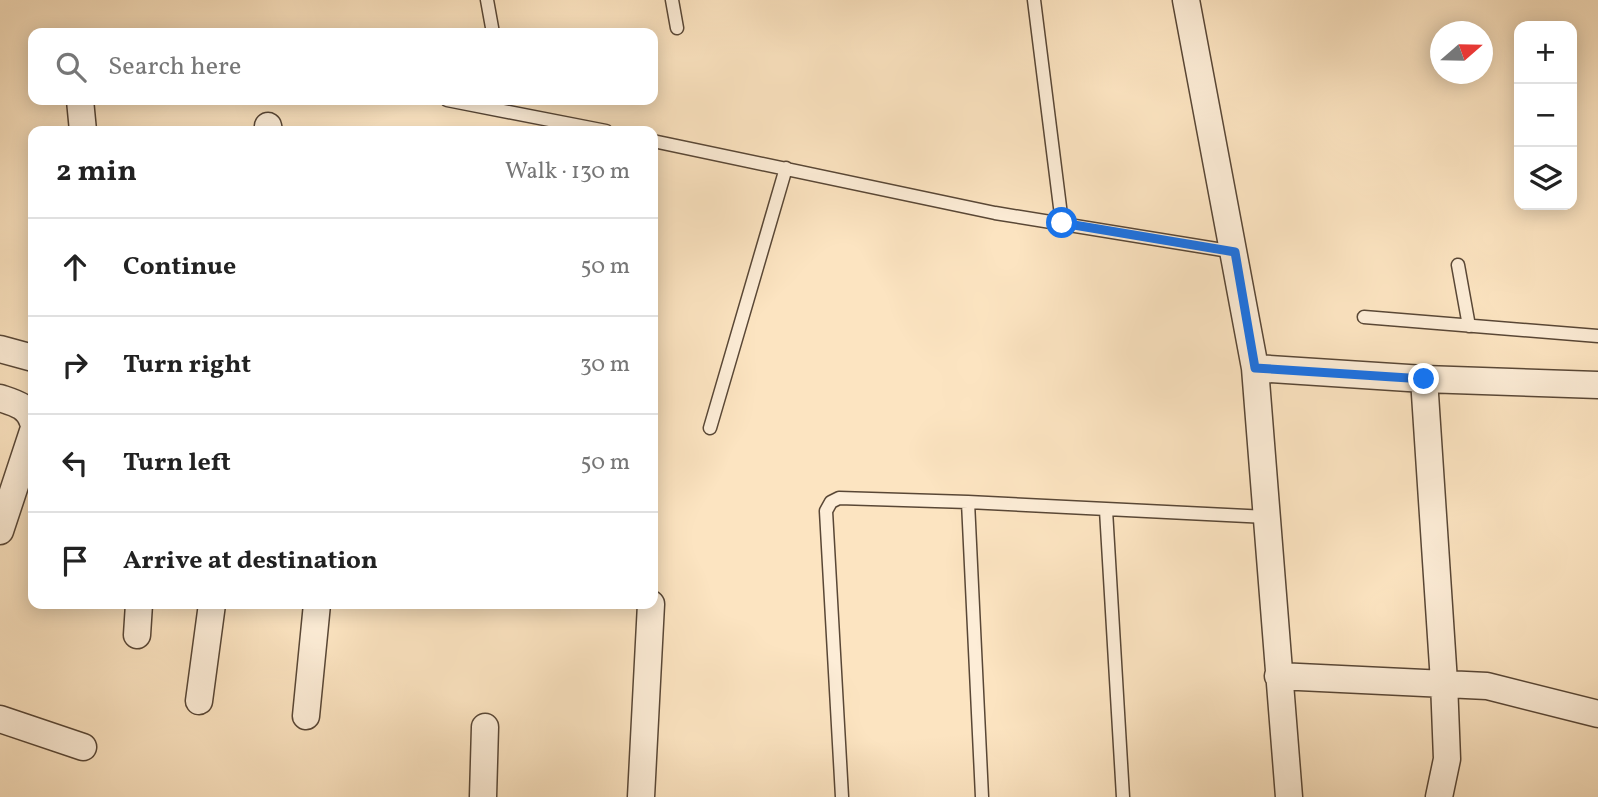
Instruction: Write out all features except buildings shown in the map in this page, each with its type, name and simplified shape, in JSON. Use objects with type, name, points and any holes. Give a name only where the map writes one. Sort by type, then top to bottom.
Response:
[{"type":"street","points":[[1186,0],[1255,368],[1289,797]]},
{"type":"street","points":[[80,105],[83,126]]},
{"type":"street","points":[[0,349],[28,357]]},
{"type":"street","points":[[1255,368],[1424,379],[1598,385]]},
{"type":"street","points":[[1424,379],[1447,760],[1439,797]]},
{"type":"street","points":[[0,398],[22,406],[28,411]]},
{"type":"street","points":[[0,531],[28,445]]},
{"type":"street","points":[[137,635],[139,609]]},
{"type":"street","points":[[199,702],[211,609]]},
{"type":"street","points":[[306,716],[317,609]]},
{"type":"street","points":[[641,797],[651,609]]},
{"type":"street","points":[[1278,676],[1487,686],[1598,714]]},
{"type":"street","points":[[0,719],[83,747]]},
{"type":"street","points":[[483,797],[485,727]]},
{"type":"lane","points":[[487,0],[492,28]]},
{"type":"lane","points":[[672,0],[677,29]]},
{"type":"lane","points":[[1034,0],[1062,223]]},
{"type":"lane","points":[[506,106],[586,126]]},
{"type":"lane","points":[[658,142],[995,213],[1235,252]]},
{"type":"lane","points":[[710,428],[786,168]]},
{"type":"lane","points":[[1458,265],[1469,326]]},
{"type":"lane","points":[[1364,317],[1598,336]]},
{"type":"lane","points":[[842,797],[826,511],[831,502],[839,498],[968,502],[1268,517]]},
{"type":"lane","points":[[968,502],[982,797]]},
{"type":"lane","points":[[1106,510],[1124,797]]},
{"type":"route","points":[[1062,223],[1235,252],[1255,368],[1424,379]]}]
